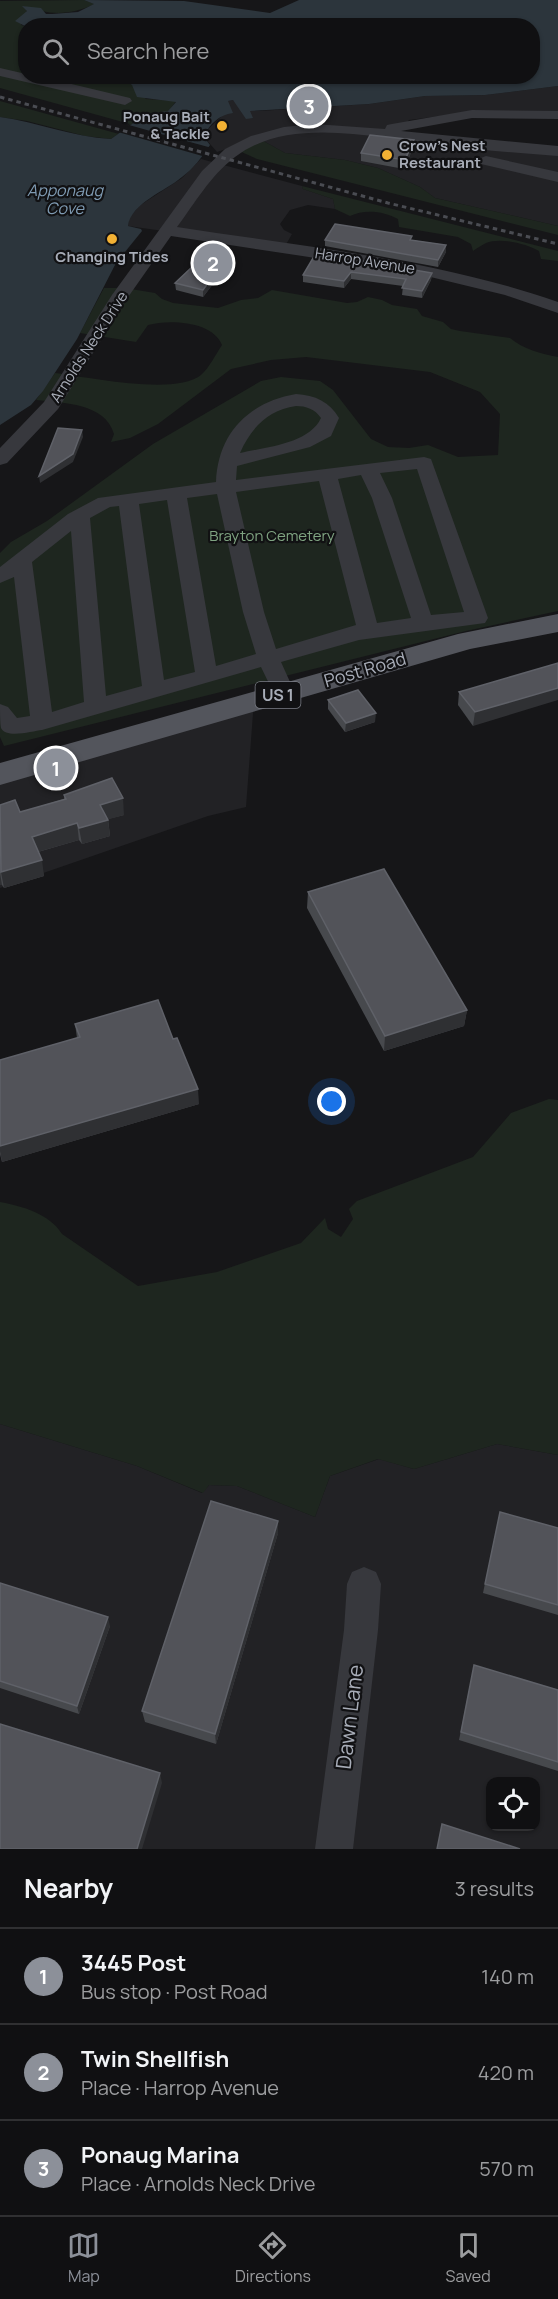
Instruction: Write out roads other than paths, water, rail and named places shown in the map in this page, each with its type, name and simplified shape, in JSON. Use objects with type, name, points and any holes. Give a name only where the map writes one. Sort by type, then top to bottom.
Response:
[{"type":"main road","name":"Post Road","points":[[0,774],[468,640],[558,623]]},
{"type":"street","points":[[0,72],[18,76]]},
{"type":"street","points":[[52,84],[125,101]]},
{"type":"street","points":[[371,132],[472,114],[558,115]]},
{"type":"street","name":"Arnolds Neck Drive","points":[[0,459],[51,405],[118,299],[211,169],[242,145],[269,134],[299,128],[342,128],[502,147],[558,151]]},
{"type":"street","points":[[486,161],[558,177]]},
{"type":"street","name":"Harrop Avenue","points":[[168,231],[403,266],[460,277],[530,297],[558,308]]},
{"type":"street","points":[[230,462],[303,443],[324,432],[330,418],[327,411],[300,399],[281,401],[263,409],[245,426],[234,447],[230,462],[226,486],[250,602],[267,659],[284,693]]},
{"type":"street","points":[[0,577],[80,515],[105,502],[368,468],[424,463],[477,618],[358,633],[42,722],[11,726],[0,712]]},
{"type":"street","points":[[368,468],[382,498],[423,623]]},
{"type":"street","points":[[324,475],[328,479],[366,627],[358,633]]},
{"type":"street","points":[[176,492],[207,676]]},
{"type":"street","points":[[128,499],[154,690]]},
{"type":"street","points":[[80,515],[96,706]]},
{"type":"street","points":[[22,561],[42,722]]},
{"type":"street","name":"Dawn Lane","points":[[334,1849],[361,1630],[364,1584]]},
{"type":"water","name":"Apponaug Cove","points":[[84,0],[184,1],[270,13],[299,0],[558,0],[558,86],[485,95],[425,96],[369,104],[250,111],[253,118],[246,119],[233,100],[228,101],[233,113],[219,118],[209,128],[204,137],[210,145],[198,162],[186,174],[135,211],[128,226],[142,231],[116,263],[77,339],[43,391],[31,405],[0,425],[0,117],[111,139],[146,114],[168,111],[176,102],[137,97],[130,84],[540,84],[540,18],[19,18],[27,11],[22,6],[41,8],[46,14],[78,12],[94,4]]},
{"type":"railway","points":[[0,97],[388,203],[558,244]]},
{"type":"place","name":"Ponaug Marina","points":[[309,106]]},
{"type":"place","name":"Ponaug Bait & Tackle","points":[[222,126]]},
{"type":"place","name":"Crow's Nest Restaurant","points":[[387,155]]},
{"type":"place","name":"Changing Tides","points":[[112,239]]},
{"type":"place","name":"Twin Shellfish","points":[[213,263]]},
{"type":"place","name":"3445 Post","points":[[56,768]]},
{"type":"park label","name":"Brayton Cemetery","points":[[272,536]]}]
